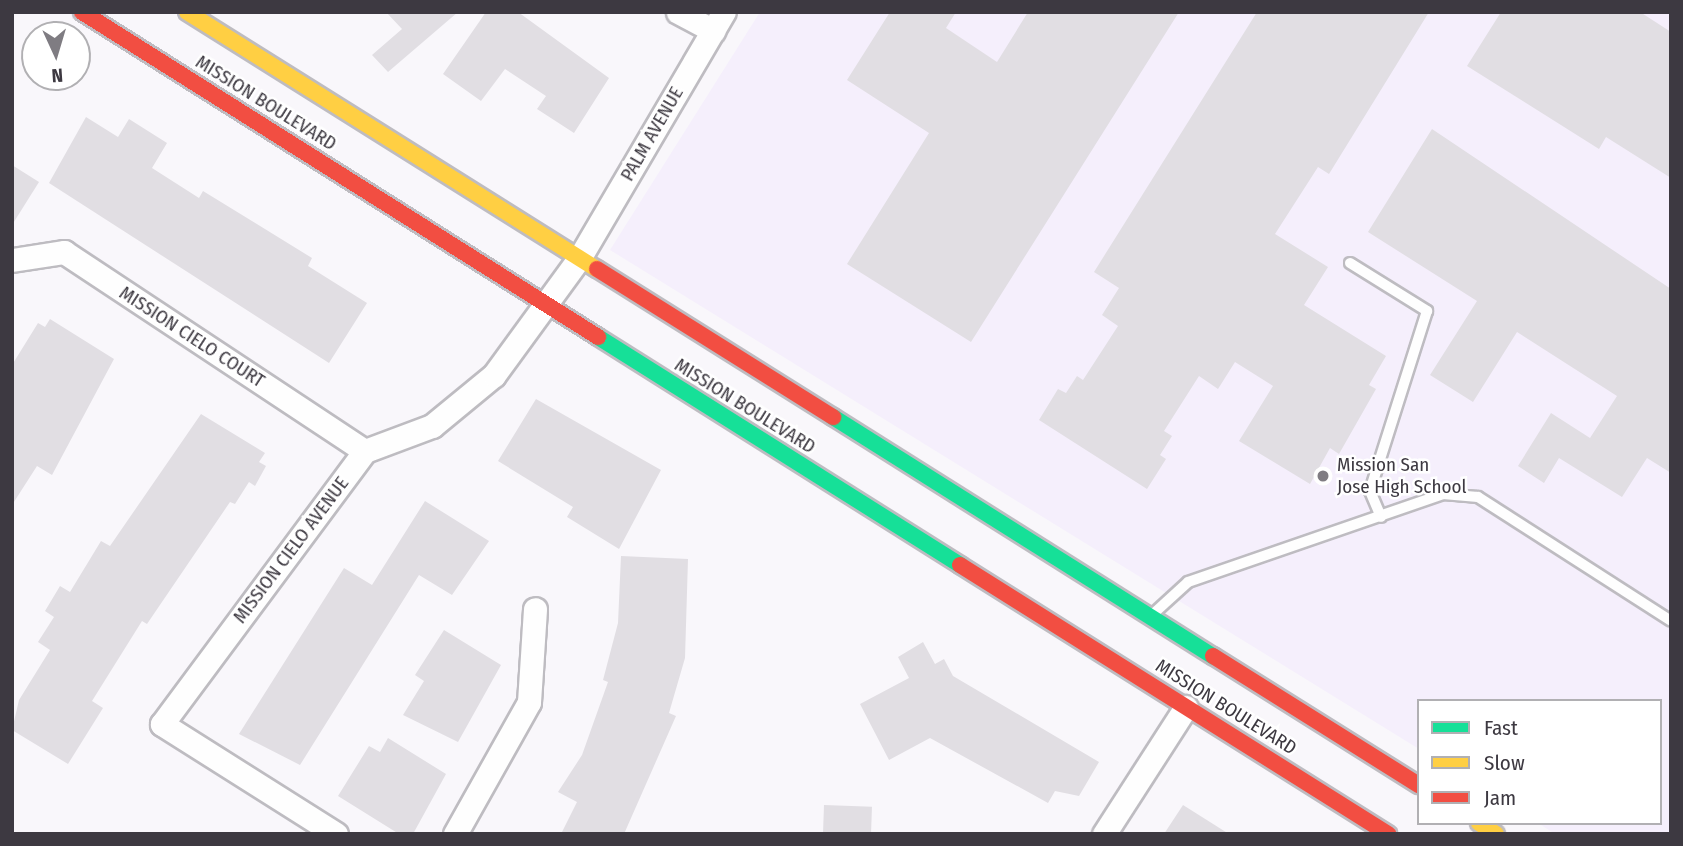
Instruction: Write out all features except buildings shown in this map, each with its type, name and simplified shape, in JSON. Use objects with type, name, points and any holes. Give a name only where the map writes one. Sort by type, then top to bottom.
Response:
[{"type":"main road","name":"MISSION BOULEVARD","points":[[82,12],[549,303],[1388,834]]},
{"type":"main road","name":"MISSION BOULEVARD","points":[[187,12],[1417,784]]},
{"type":"street","points":[[678,12],[718,21]]},
{"type":"street","name":"PALM AVENUE","points":[[580,257],[718,21]]},
{"type":"street","name":"MISSION CIELO COURT","points":[[12,260],[64,252],[365,451]]},
{"type":"street","points":[[365,451],[432,426],[495,375],[580,257]]},
{"type":"street","name":"MISSION CIELO AVENUE","points":[[336,834],[162,724],[365,451]]},
{"type":"street","points":[[455,834],[528,702],[535,608]]},
{"type":"street","points":[[1104,834],[1186,707]]},
{"type":"lane","points":[[1350,262],[1427,312],[1370,491],[1381,517]]},
{"type":"lane","points":[[1149,617],[1188,582],[1444,494],[1478,498],[1671,621]]},
{"type":"shaded area","name":"Mission San Jose High School","points":[[760,12],[1671,12],[1671,834],[1555,834],[1541,825],[1662,825],[1662,699],[1417,699],[1417,748],[610,250]]},
{"type":"traffic: fast","points":[[598,337],[960,565]]},
{"type":"traffic: fast","points":[[833,417],[1213,656]]},
{"type":"traffic: slow","points":[[187,12],[597,269]]},
{"type":"traffic: slow","points":[[1482,825],[1496,834]]},
{"type":"traffic: jam","points":[[82,12],[598,337]]},
{"type":"traffic: jam","points":[[597,269],[833,417]]},
{"type":"traffic: jam","points":[[960,565],[1388,834]]},
{"type":"traffic: jam","points":[[1213,656],[1417,784]]},
{"type":"place","name":"Mission San Jose High School","points":[[1323,476]]}]
